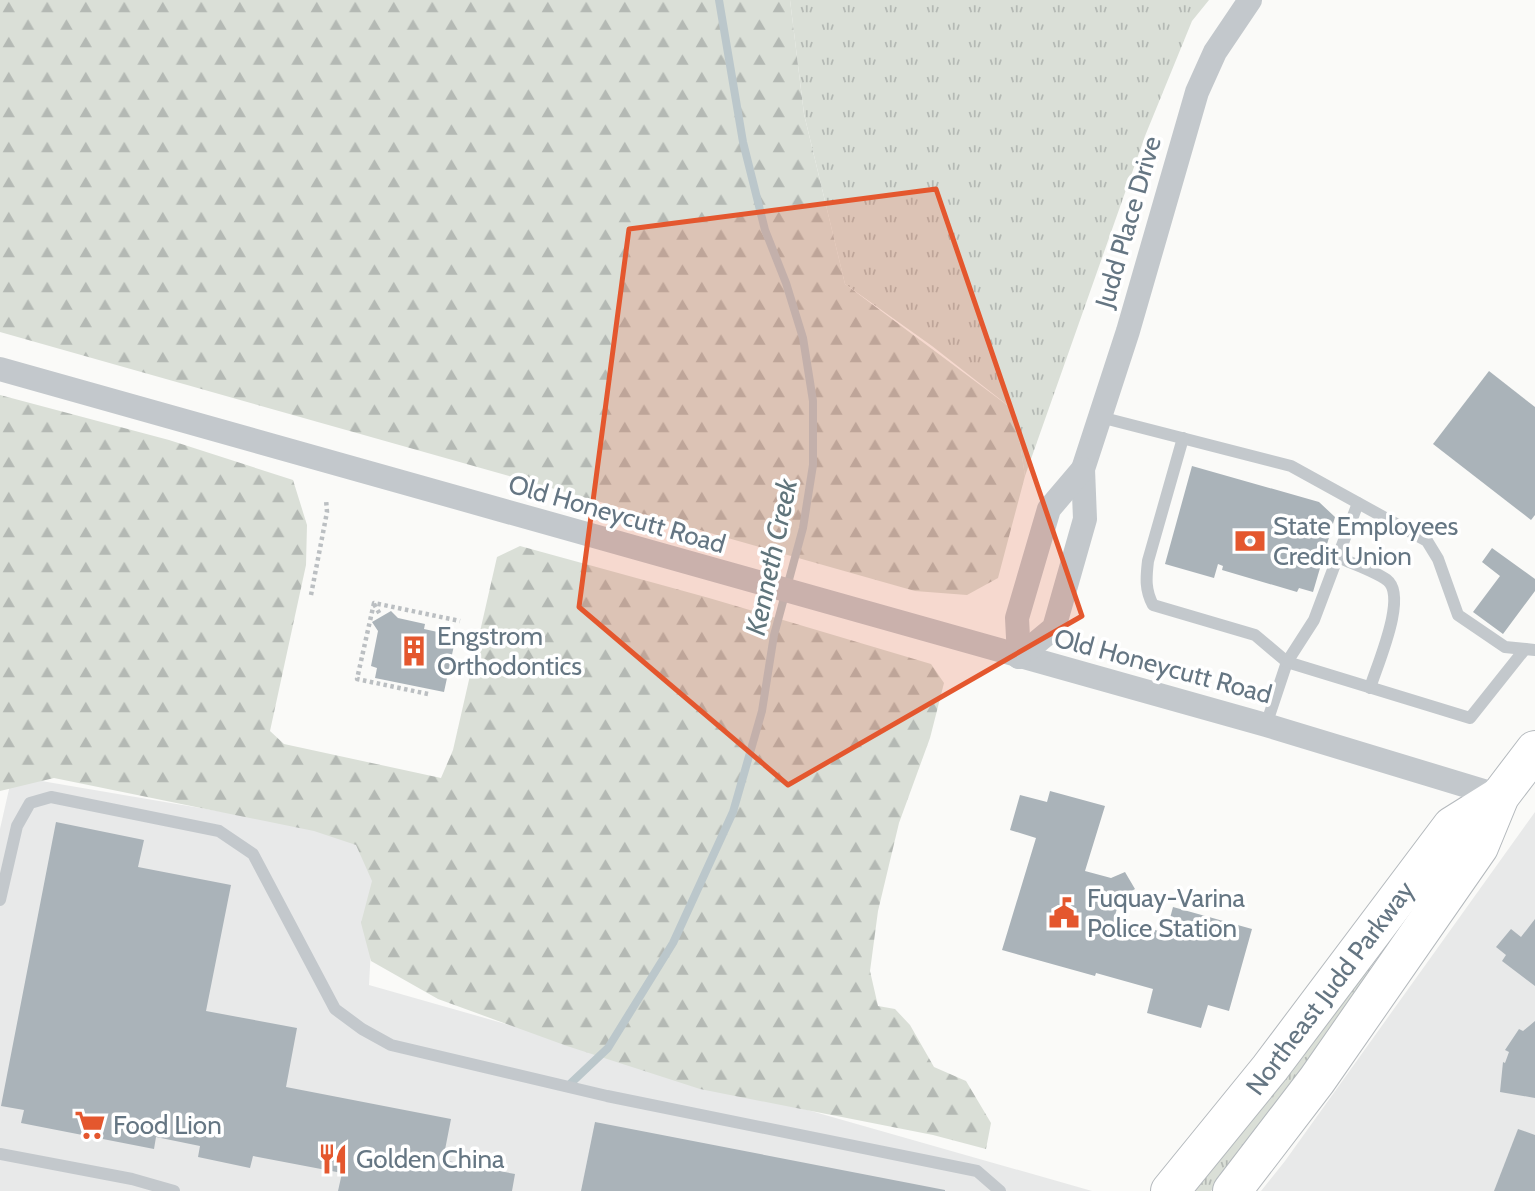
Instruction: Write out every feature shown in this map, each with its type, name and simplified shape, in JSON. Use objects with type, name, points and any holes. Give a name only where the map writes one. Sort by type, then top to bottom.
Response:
[{"type":"highway","name":"Northeast Judd Parkway","points":[[1232,1191],[1317,1080],[1479,847],[1500,796],[1535,750]]},
{"type":"highway","name":"Northeast Judd Parkway","points":[[1170,1191],[1270,1068],[1452,826],[1500,796]]},
{"type":"street","name":"Judd Place Drive","points":[[1019,657],[1054,628],[1085,519],[1083,469],[1128,331],[1197,92],[1215,51],[1250,0]]},
{"type":"street","name":"Old Honeycutt Road","points":[[0,369],[1266,725],[1500,796]]},
{"type":"street","name":"Judd Place Drive","points":[[1019,657],[1017,618],[1049,509],[1083,469]]},
{"type":"lane","points":[[1100,417],[1290,466],[1427,541],[1438,559],[1458,615],[1504,647],[1530,650]]},
{"type":"lane","points":[[1183,438],[1148,561],[1145,582],[1153,606],[1255,635],[1287,662],[1470,718],[1530,650]]},
{"type":"lane","points":[[1266,725],[1287,662],[1314,620],[1358,503]]},
{"type":"lane","points":[[1338,557],[1388,581],[1396,599],[1370,688]]},
{"type":"lane","points":[[0,900],[17,825],[30,803],[51,797],[219,831],[253,854],[335,1009],[362,1029],[391,1045],[607,1096],[977,1171],[1000,1191]]},
{"type":"lane","points":[[0,1154],[132,1179],[174,1191]]},
{"type":"path","points":[[311,595],[327,512],[326,499]]},
{"type":"path","points":[[374,603],[381,616]]},
{"type":"path","points":[[374,603],[460,621]]},
{"type":"path","points":[[374,603],[357,679],[428,694]]},
{"type":"highlighted area","points":[[936,189],[1082,616],[788,785],[579,607],[629,229]]},
{"type":"shaded area","points":[[12,776],[377,838],[369,985],[1092,1191],[0,1191],[0,829]]},
{"type":"shaded area","points":[[1535,812],[1535,1191],[1261,1191],[1285,1161]]},
{"type":"green space","points":[[0,0],[790,0],[804,114],[845,284],[1015,411],[1025,476],[998,578],[967,595],[915,591],[0,332]]},
{"type":"green space","points":[[790,0],[1209,0],[1192,21],[1145,136],[1025,476],[1015,411],[932,346],[845,284],[804,114]]},
{"type":"green space","points":[[0,395],[169,440],[293,480],[307,525],[306,565],[270,731],[284,744],[441,778],[453,750],[497,557],[520,546],[709,598],[931,664],[944,683],[930,738],[899,823],[878,911],[870,971],[878,1006],[895,1009],[910,1025],[934,1067],[966,1081],[991,1123],[986,1149],[933,1135],[700,1089],[567,1046],[438,999],[371,961],[361,923],[372,881],[356,845],[314,831],[54,778],[0,791]]},
{"type":"green space","points":[[1366,966],[1373,970],[1232,1167],[1211,1191],[1191,1191]]},
{"type":"building","points":[[1489,371],[1535,407],[1535,515],[1531,520],[1433,444]]},
{"type":"building","name":"State Employees Credit Union","points":[[1192,466],[1319,502],[1335,517],[1313,592],[1299,588],[1297,592],[1222,570],[1223,566],[1218,564],[1214,578],[1165,564]]},
{"type":"building","points":[[1492,548],[1535,579],[1535,591],[1503,634],[1473,612],[1500,576],[1482,562]]},
{"type":"building","name":"Engstrom Orthodontics","points":[[391,611],[398,618],[425,624],[424,629],[456,636],[444,692],[375,678],[377,668],[371,666],[378,631],[372,622]]},
{"type":"building","name":"Fuquay-Varina Police Station","points":[[1050,791],[1105,806],[1085,871],[1111,878],[1125,872],[1135,889],[1120,898],[1114,919],[1166,933],[1173,907],[1252,929],[1229,1011],[1208,1005],[1201,1028],[1147,1013],[1153,989],[1002,950],[1036,838],[1010,830],[1020,795],[1047,802]]},
{"type":"building","points":[[56,822],[144,840],[138,867],[231,885],[206,1011],[297,1028],[286,1087],[451,1119],[443,1160],[515,1174],[512,1191],[338,1191],[342,1173],[253,1156],[250,1168],[198,1157],[200,1146],[156,1137],[154,1149],[21,1123],[24,1110],[1,1106]]},
{"type":"building","points":[[1535,919],[1535,986],[1502,961],[1506,955],[1496,947],[1511,929],[1521,937]]},
{"type":"building","points":[[1535,1021],[1535,1098],[1500,1092],[1503,1062],[1505,1063],[1509,1052],[1505,1050],[1519,1029],[1523,1031]]},
{"type":"building","points":[[595,1122],[945,1190],[945,1191],[581,1191]]},
{"type":"building","points":[[1518,1129],[1535,1135],[1535,1191],[1494,1191]]},
{"type":"waterway","name":"Kenneth Creek","points":[[571,1083],[608,1048],[673,943],[733,812],[762,711],[774,635],[803,528],[813,465],[813,401],[803,338],[786,283],[765,230],[743,142],[719,0]]},
{"type":"place","name":"State Employees Credit Union","points":[[1250,541]]},
{"type":"place","name":"Engstrom Orthodontics","points":[[414,651]]},
{"type":"place","name":"Fuquay-Varina Police Station","points":[[1064,913]]},
{"type":"place","name":"Food Lion","points":[[90,1125]]},
{"type":"place","name":"Golden China","points":[[333,1159]]}]
